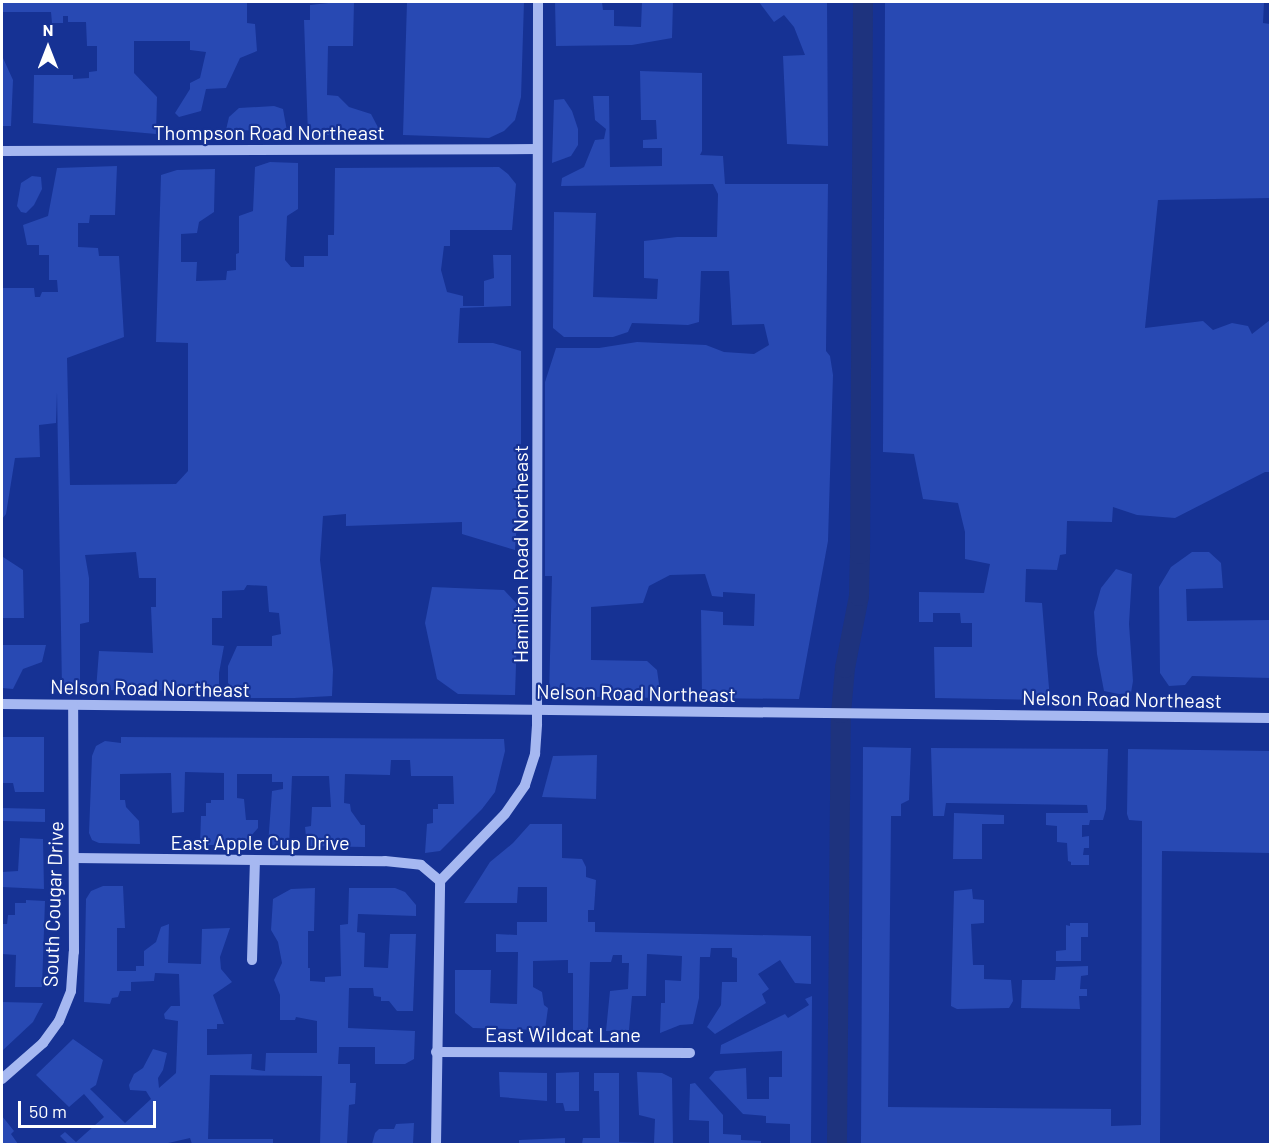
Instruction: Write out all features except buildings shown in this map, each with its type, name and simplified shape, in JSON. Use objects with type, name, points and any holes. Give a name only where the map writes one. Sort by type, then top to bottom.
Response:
[{"type":"street","name":"Hamilton Road Northeast","points":[[440,881],[505,814],[525,785],[535,754],[538,710],[537,2]]},
{"type":"street","name":"Thompson Road Northeast","points":[[2,152],[537,149]]},
{"type":"street","name":"Nelson Road Northeast","points":[[2,704],[1270,718]]},
{"type":"street","name":"South Cougar Drive","points":[[2,1079],[43,1043],[58,1021],[70,991],[74,952],[74,705]]},
{"type":"street","name":"East Apple Cup Drive","points":[[74,858],[385,861],[421,865],[440,881]]},
{"type":"street","points":[[252,960],[255,861]]},
{"type":"street","points":[[436,1144],[440,881]]},
{"type":"street","name":"East Wildcat Lane","points":[[436,1052],[690,1053]]},
{"type":"shaded area","points":[[2,2],[247,2],[247,23],[255,24],[257,51],[240,58],[226,88],[206,89],[201,111],[179,117],[175,113],[190,89],[190,83],[200,78],[206,52],[190,50],[190,41],[134,41],[134,73],[157,97],[156,134],[33,123],[34,75],[73,75],[73,79],[89,78],[89,72],[97,71],[97,46],[87,46],[86,22],[68,22],[68,16],[63,16],[63,23],[52,23],[51,12],[2,12]]},
{"type":"shaded area","points":[[354,2],[353,46],[328,46],[327,95],[338,96],[349,107],[371,114],[382,135],[308,135],[304,20],[310,20],[310,5]]},
{"type":"shaded area","points":[[407,2],[524,2],[521,97],[515,120],[504,131],[489,138],[403,135]]},
{"type":"shaded area","points":[[555,2],[602,2],[603,10],[614,10],[614,26],[641,27],[642,2],[673,2],[672,38],[632,45],[556,46]]},
{"type":"shaded area","points":[[759,2],[827,2],[828,146],[787,144],[783,56],[805,55],[794,27],[784,15],[774,22]]},
{"type":"shaded area","points":[[885,2],[1264,2],[1263,23],[1270,24],[1270,198],[1158,200],[1145,328],[1203,321],[1213,330],[1232,323],[1248,326],[1252,334],[1270,320],[1270,472],[1265,472],[1175,518],[1137,515],[1113,507],[1112,522],[1067,521],[1066,554],[1060,555],[1057,570],[1026,569],[1025,602],[1042,603],[1050,700],[935,698],[934,647],[972,647],[972,623],[961,623],[960,613],[933,613],[933,622],[919,622],[919,592],[984,593],[990,564],[965,559],[965,532],[958,503],[923,499],[914,454],[883,452]]},
{"type":"shaded area","points":[[2,40],[3,58],[13,80],[11,126],[2,126]]},
{"type":"shaded area","points":[[640,71],[702,73],[702,151],[700,155],[723,156],[725,184],[828,184],[826,351],[830,356],[833,375],[828,541],[799,699],[702,698],[701,610],[723,612],[723,625],[754,626],[755,594],[723,592],[723,597],[712,596],[705,574],[670,575],[649,586],[643,603],[591,607],[591,660],[647,661],[657,670],[661,698],[549,696],[552,576],[545,576],[545,382],[556,348],[599,348],[637,342],[706,345],[724,352],[754,354],[769,345],[764,324],[732,325],[729,271],[701,271],[699,322],[688,325],[632,323],[628,332],[613,337],[564,337],[553,328],[554,212],[596,213],[593,297],[657,299],[658,279],[644,278],[644,241],[677,237],[717,237],[718,194],[713,184],[561,186],[562,178],[584,167],[595,140],[604,139],[606,129],[595,120],[593,96],[609,96],[610,167],[662,166],[662,148],[643,148],[643,140],[657,139],[656,120],[641,120]]},
{"type":"shaded area","points":[[564,99],[572,111],[578,129],[578,145],[571,156],[552,163],[554,100]]},
{"type":"shaded area","points":[[274,106],[283,109],[287,131],[226,130],[229,117],[239,108]]},
{"type":"shaded area","points":[[270,162],[298,163],[298,209],[287,216],[285,260],[291,267],[304,267],[304,256],[328,256],[328,235],[334,235],[335,168],[499,167],[516,184],[512,230],[450,230],[450,246],[444,246],[441,270],[447,292],[463,296],[463,306],[484,306],[484,281],[494,278],[493,255],[511,255],[511,306],[460,308],[458,343],[493,343],[521,351],[521,463],[515,550],[462,534],[462,522],[346,526],[346,514],[323,516],[320,560],[333,670],[332,696],[294,698],[242,698],[228,683],[228,666],[237,646],[272,646],[272,636],[281,634],[279,613],[269,612],[267,586],[247,585],[244,590],[222,591],[222,618],[212,618],[212,645],[224,646],[219,673],[219,691],[96,690],[99,651],[153,653],[151,607],[156,607],[156,578],[139,578],[136,552],[85,555],[89,578],[89,622],[80,624],[80,690],[62,689],[57,392],[56,423],[39,425],[40,457],[15,458],[6,514],[2,519],[2,288],[34,288],[35,297],[40,297],[42,292],[58,292],[57,280],[49,280],[49,255],[39,255],[39,245],[27,245],[23,225],[48,216],[57,168],[117,166],[115,215],[90,215],[89,223],[78,223],[78,247],[98,248],[99,256],[119,256],[124,337],[67,358],[70,485],[176,484],[188,471],[188,343],[156,342],[161,175],[177,170],[215,169],[214,212],[199,222],[197,233],[181,234],[181,262],[197,262],[196,281],[226,280],[227,271],[236,270],[236,254],[239,253],[239,216],[253,211],[255,167]]},
{"type":"shaded area","points":[[32,176],[41,177],[42,189],[34,205],[26,213],[21,212],[17,206],[21,183]]},
{"type":"shaded area","points":[[1192,552],[1209,552],[1221,563],[1223,588],[1186,589],[1187,621],[1270,620],[1270,678],[1192,676],[1185,685],[1169,686],[1160,673],[1159,587],[1171,567]]},
{"type":"shaded area","points":[[2,553],[3,557],[23,570],[24,618],[2,618]]},
{"type":"shaded area","points":[[1116,569],[1132,574],[1129,624],[1133,681],[1131,693],[1119,694],[1104,691],[1097,654],[1094,612],[1101,588]]},
{"type":"shaded area","points":[[432,587],[504,590],[518,605],[515,695],[458,694],[437,679],[425,623]]},
{"type":"shaded area","points":[[2,645],[46,645],[42,662],[23,669],[13,689],[2,688]]},
{"type":"shaded area","points":[[2,737],[44,737],[44,792],[15,792],[13,783],[2,783]]},
{"type":"shaded area","points":[[121,737],[504,739],[505,751],[495,792],[482,809],[440,851],[425,853],[427,824],[433,823],[433,809],[438,809],[438,804],[454,804],[453,776],[411,776],[410,760],[391,760],[390,775],[345,774],[344,803],[350,804],[351,811],[361,825],[365,825],[365,847],[307,846],[305,827],[311,826],[312,807],[331,807],[329,776],[292,776],[289,846],[268,845],[272,791],[283,789],[283,782],[272,782],[272,774],[237,774],[237,798],[244,799],[246,820],[258,820],[258,828],[250,837],[250,845],[200,845],[201,816],[206,816],[206,803],[211,803],[211,800],[224,800],[224,773],[185,772],[184,812],[172,813],[171,773],[120,774],[120,800],[125,800],[126,807],[139,821],[140,844],[99,843],[92,840],[89,833],[92,756],[96,746],[105,741],[121,743]]},
{"type":"shaded area","points":[[863,747],[911,748],[909,800],[901,804],[901,816],[891,816],[888,1107],[1111,1109],[1111,1126],[1141,1125],[1142,821],[1129,820],[1127,814],[1128,749],[1270,751],[1270,853],[1162,851],[1160,1144],[861,1144]]},
{"type":"shaded area","points":[[931,748],[1108,749],[1106,809],[1103,820],[1090,820],[1089,825],[1082,825],[1082,837],[1089,836],[1089,848],[1084,848],[1083,855],[1089,855],[1089,865],[1071,865],[1068,861],[1067,843],[1057,842],[1057,826],[1046,825],[1046,813],[1088,813],[1087,805],[946,803],[944,816],[933,816]]},
{"type":"shaded area","points":[[597,755],[596,799],[542,797],[553,756]]},
{"type":"shaded area","points":[[2,808],[45,809],[45,822],[2,821]]},
{"type":"shaded area","points":[[954,813],[1004,815],[1004,824],[982,824],[982,859],[953,859]]},
{"type":"shaded area","points":[[530,824],[562,824],[562,858],[582,859],[586,867],[586,877],[596,880],[594,910],[588,910],[588,922],[595,922],[595,932],[811,936],[811,984],[795,983],[780,960],[758,974],[769,989],[762,994],[766,1003],[715,1034],[707,1027],[721,1005],[722,982],[737,982],[737,958],[732,957],[732,948],[711,948],[710,957],[700,957],[699,998],[693,1024],[680,1025],[660,1033],[661,1003],[665,1003],[665,980],[681,981],[682,956],[647,954],[646,996],[632,996],[629,1030],[606,1031],[610,991],[628,989],[629,963],[622,963],[622,955],[613,955],[611,962],[590,962],[588,1030],[573,1030],[573,973],[568,973],[568,960],[533,961],[533,987],[542,992],[544,1005],[548,1008],[545,1030],[473,1028],[455,1013],[455,970],[491,970],[490,1003],[517,1004],[518,952],[496,952],[496,934],[517,935],[517,922],[547,922],[547,887],[518,887],[517,903],[464,903],[490,862],[513,843]]},
{"type":"shaded area","points":[[20,838],[43,839],[44,889],[2,887],[2,872],[18,871]]},
{"type":"shaded area","points":[[103,886],[123,886],[125,928],[117,928],[117,971],[136,971],[136,966],[144,966],[144,951],[156,942],[161,927],[169,924],[168,963],[201,964],[202,929],[230,928],[220,957],[221,969],[232,982],[213,995],[224,1024],[217,1024],[217,1029],[207,1029],[207,1055],[252,1054],[251,1069],[265,1071],[266,1053],[317,1053],[317,1021],[296,1017],[295,1020],[280,1020],[280,995],[274,980],[282,963],[278,942],[271,930],[273,899],[291,889],[315,888],[314,931],[308,931],[308,968],[310,968],[310,981],[325,982],[325,977],[341,976],[340,925],[348,924],[349,888],[395,888],[405,892],[416,905],[416,916],[358,914],[357,932],[365,933],[364,967],[388,968],[390,934],[416,934],[413,1011],[397,1011],[389,1001],[381,1001],[381,997],[374,996],[373,988],[349,988],[348,1028],[415,1031],[414,1059],[405,1064],[375,1064],[375,1047],[339,1047],[338,1064],[350,1064],[350,1083],[356,1083],[355,1104],[349,1105],[347,1144],[320,1144],[322,1076],[210,1075],[208,1139],[273,1139],[273,1144],[192,1144],[190,1138],[164,1144],[68,1144],[60,1136],[65,1132],[76,1142],[104,1117],[84,1094],[69,1107],[36,1075],[73,1039],[103,1060],[96,1085],[90,1089],[125,1123],[151,1099],[146,1091],[130,1090],[129,1085],[134,1074],[143,1068],[153,1049],[167,1053],[163,1070],[158,1078],[159,1088],[176,1073],[178,1021],[165,1019],[164,1014],[171,1006],[180,1006],[179,974],[155,973],[154,981],[131,982],[131,991],[120,991],[118,997],[112,998],[110,1004],[84,1002],[86,899],[91,891]]},
{"type":"shaded area","points":[[972,889],[973,899],[984,900],[984,923],[971,924],[973,965],[984,965],[984,979],[1011,980],[1013,1001],[1009,1008],[957,1009],[951,1006],[954,891]]},
{"type":"shaded area","points":[[26,900],[45,901],[42,987],[15,987],[16,955],[2,954],[2,924],[7,924],[8,915],[15,915],[15,903],[26,903]]},
{"type":"shaded area","points":[[1070,923],[1088,923],[1088,937],[1081,937],[1081,961],[1056,961],[1056,951],[1066,950],[1066,925],[1070,926]]},
{"type":"shaded area","points":[[1088,966],[1088,975],[1081,976],[1080,989],[1087,989],[1087,996],[1079,996],[1080,1009],[1021,1008],[1022,980],[1055,980],[1056,967]]},
{"type":"shaded area","points":[[812,996],[811,1144],[790,1144],[790,1124],[766,1123],[766,1116],[743,1114],[709,1078],[715,1071],[746,1068],[747,1099],[769,1099],[769,1077],[782,1077],[782,1051],[720,1054],[721,1045],[785,1014],[788,1018],[809,1005],[805,999]]},
{"type":"shaded area","points":[[2,1002],[43,1003],[33,1022],[2,1051]]},
{"type":"shaded area","points":[[499,1072],[547,1073],[547,1101],[500,1097]]},
{"type":"shaded area","points":[[579,1072],[579,1111],[565,1111],[563,1103],[556,1103],[556,1073]]},
{"type":"shaded area","points":[[637,1072],[662,1073],[672,1078],[673,1144],[582,1144],[583,1138],[600,1138],[599,1091],[594,1091],[594,1073],[619,1073],[619,1142],[654,1143],[655,1119],[639,1115]]},
{"type":"shaded area","points":[[695,1083],[723,1115],[723,1134],[741,1135],[741,1140],[761,1141],[761,1144],[709,1144],[709,1121],[689,1120],[690,1084]]},
{"type":"shaded area","points":[[2,1116],[14,1131],[11,1134],[18,1144],[2,1144]]},
{"type":"shaded area","points":[[414,1123],[413,1144],[372,1144],[375,1133],[379,1129],[394,1129],[396,1124]]},
{"type":"shaded area","points":[[565,1138],[565,1144],[519,1144],[519,1140]]},
{"type":"waterway","points":[[837,1144],[841,713],[845,668],[859,596],[860,554],[863,2]]}]
